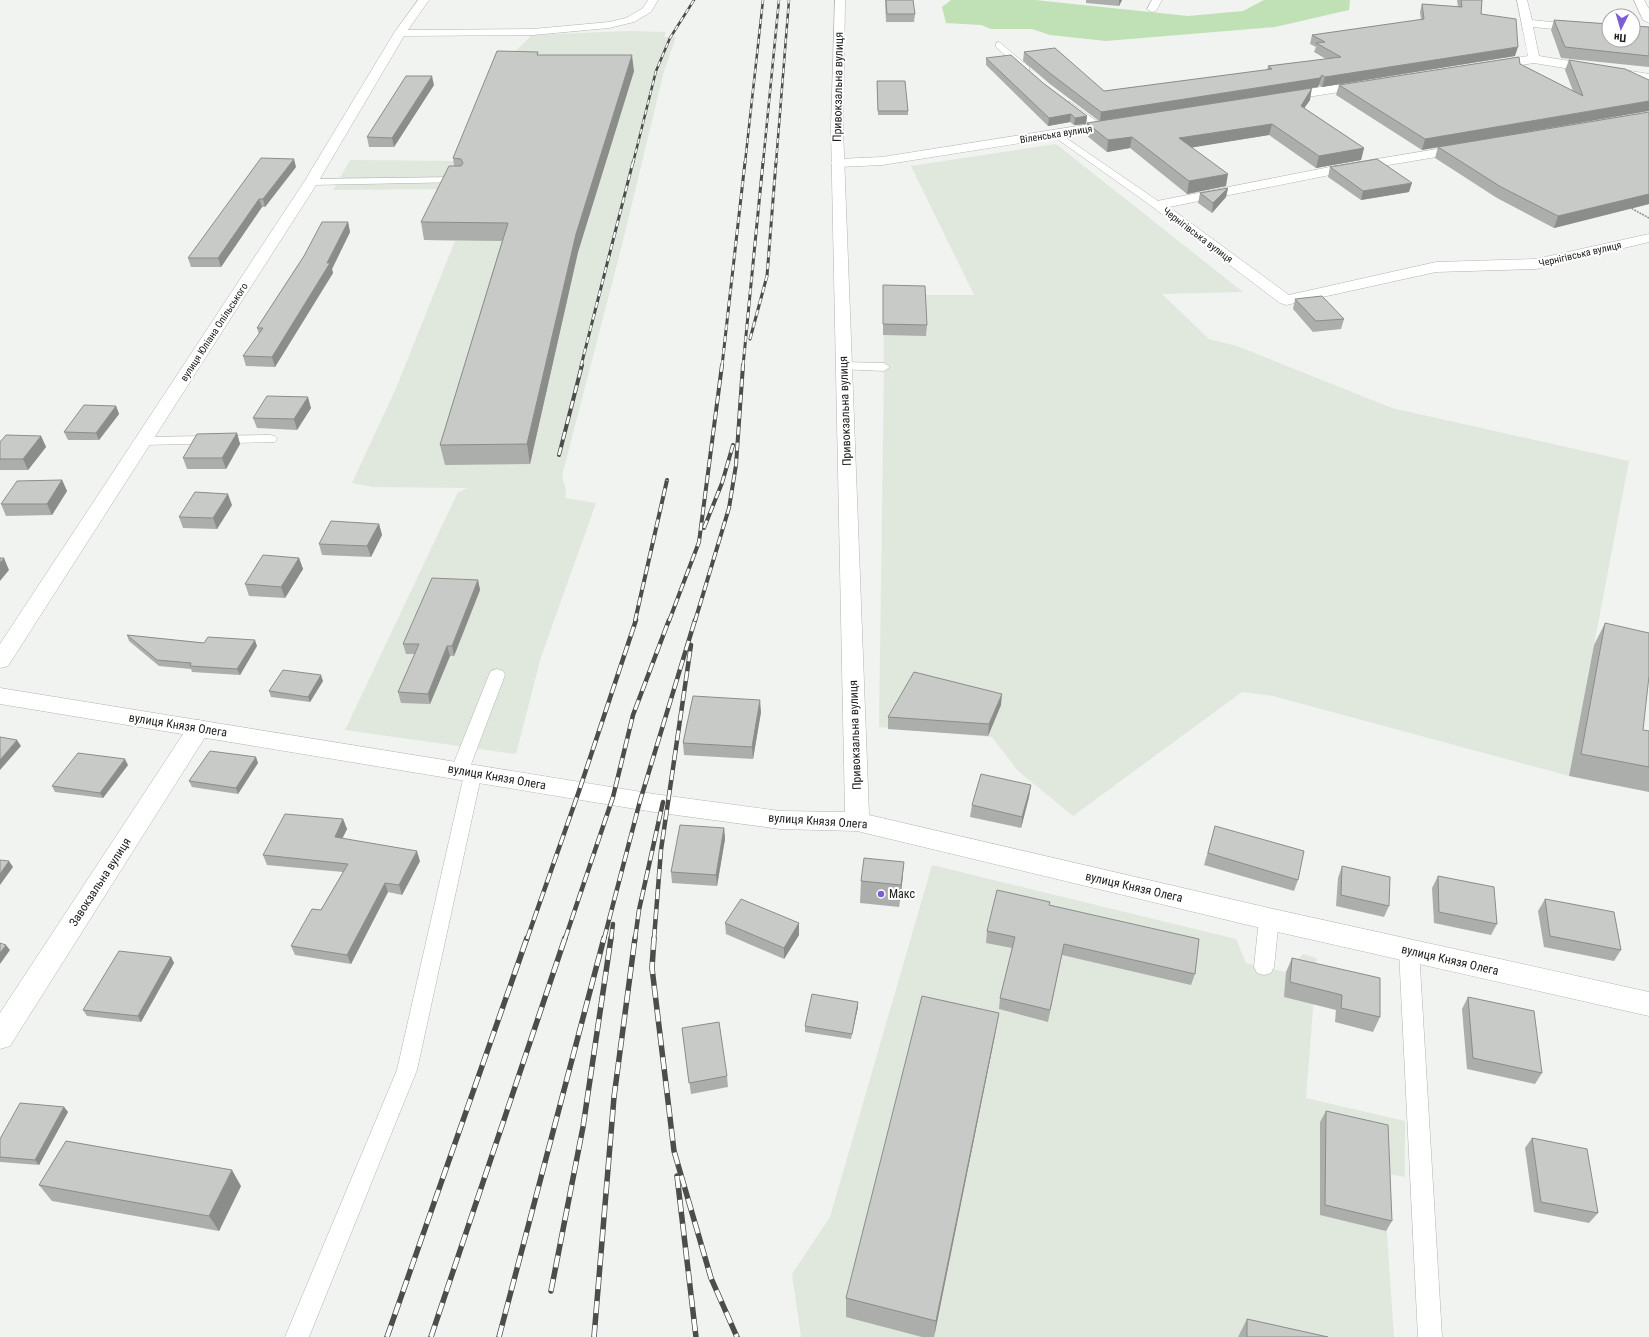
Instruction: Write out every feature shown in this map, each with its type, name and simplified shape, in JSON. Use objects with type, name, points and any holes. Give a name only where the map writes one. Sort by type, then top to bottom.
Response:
[{"type":"street","name":"вулиця Юліана Опільського","points":[[0,661],[311,182],[400,33],[424,0]]},
{"type":"street","points":[[400,33],[533,32],[602,26],[630,20],[647,10],[653,0]]},
{"type":"street","name":"Привокзальна вулиця","points":[[840,0],[837,128],[857,822]]},
{"type":"street","points":[[1522,0],[1528,23],[1534,59]]},
{"type":"street","points":[[1639,0],[1649,20]]},
{"type":"street","points":[[1528,23],[1601,30]]},
{"type":"street","points":[[1479,68],[1534,59],[1649,78]]},
{"type":"street","points":[[1267,100],[1376,83]]},
{"type":"street","name":"Віленська вулиця","points":[[838,163],[882,161],[1130,122]]},
{"type":"street","name":"Чернігівська вулиця","points":[[1157,205],[1335,170],[1480,145]]},
{"type":"street","name":"Чернігівська вулиця","points":[[1157,205],[1286,300],[1436,267],[1536,264],[1581,255],[1649,238]]},
{"type":"street","name":"вулиця Князя Олега","points":[[0,696],[467,771],[633,800],[773,819],[857,822],[1268,918],[1649,1004]]},
{"type":"street","name":"Завокзальна вулиця","points":[[0,1037],[199,728]]},
{"type":"lane","points":[[999,45],[1031,73]]},
{"type":"lane","points":[[1064,100],[1099,127]]},
{"type":"lane","points":[[1056,134],[1157,205]]},
{"type":"lane","points":[[311,182],[460,180]]},
{"type":"lane","points":[[844,366],[884,367]]},
{"type":"lane","points":[[143,441],[270,439]]},
{"type":"lane","points":[[297,1337],[407,1070],[467,771],[497,675]]},
{"type":"lane","points":[[1264,967],[1268,918]]},
{"type":"lane","points":[[1409,950],[1430,1337]]},
{"type":"path","points":[[1623,204],[1649,218]]},
{"type":"shaded area","points":[[629,31],[666,32],[664,37],[676,37],[664,71],[623,241],[562,476],[566,490],[565,498],[596,503],[541,657],[516,754],[345,730],[458,492],[468,488],[373,487],[352,483],[396,388],[455,241],[424,240],[449,189],[333,190],[350,160],[457,161],[499,67],[532,35]]},
{"type":"shaded area","points":[[1056,144],[1243,292],[1162,294],[1209,339],[1237,346],[1392,408],[1629,461],[1569,776],[1273,696],[1242,692],[1073,816],[1018,771],[992,737],[879,727],[884,367],[883,295],[974,295],[911,166]]},
{"type":"shaded area","points":[[932,865],[1236,939],[1246,963],[1286,972],[1303,954],[1317,958],[1306,1098],[1405,1121],[1405,1177],[1383,1173],[1394,1337],[801,1337],[792,1274],[830,1217]]},
{"type":"green space","points":[[951,0],[1035,0],[1188,16],[1243,11],[1264,0],[1350,0],[1349,10],[1275,27],[1106,41],[1050,35],[1032,29],[991,29],[981,25],[946,23],[942,7]]},
{"type":"building","points":[[886,0],[913,0],[915,14],[887,14]]},
{"type":"building","points":[[1461,0],[1482,0],[1481,14],[1516,19],[1518,47],[1325,77],[1322,75],[1320,78],[1101,112],[1024,52],[1055,48],[1104,91],[1272,69],[1268,66],[1341,57],[1316,43],[1325,42],[1312,35],[1424,19],[1422,4],[1462,7]]},
{"type":"building","points":[[1554,20],[1601,23],[1601,48],[1641,48],[1641,26],[1649,27],[1649,56],[1565,47]]},
{"type":"building","points":[[497,51],[538,52],[537,55],[632,55],[576,234],[527,444],[440,445],[508,223],[421,222],[449,166],[461,166],[463,163],[461,159],[453,158]]},
{"type":"building","points":[[1011,55],[1043,83],[1087,116],[1075,118],[1071,114],[1049,118],[986,58]]},
{"type":"building","points":[[1519,57],[1520,64],[1583,96],[1569,60],[1625,69],[1649,80],[1649,101],[1425,139],[1339,85]]},
{"type":"building","points":[[406,76],[432,76],[392,138],[367,137]]},
{"type":"building","points":[[877,81],[905,81],[908,111],[878,111]]},
{"type":"building","points":[[1312,88],[1301,106],[1364,148],[1319,156],[1272,124],[1179,138],[1228,174],[1189,181],[1132,137],[1108,140],[1087,123]]},
{"type":"building","points":[[1649,112],[1649,194],[1558,216],[1501,187],[1438,147]]},
{"type":"building","points":[[261,158],[294,159],[263,199],[259,199],[218,258],[188,258]]},
{"type":"building","points":[[1377,159],[1412,183],[1363,191],[1330,167]]},
{"type":"building","points":[[1228,188],[1213,203],[1200,193]]},
{"type":"building","points":[[322,222],[348,222],[327,263],[330,263],[272,357],[243,356],[263,328],[257,328],[304,256]]},
{"type":"building","points":[[883,285],[925,286],[927,325],[883,324]]},
{"type":"building","points":[[1322,296],[1344,319],[1316,321],[1295,299]]},
{"type":"building","points":[[267,396],[308,397],[294,419],[253,418]]},
{"type":"building","points":[[84,405],[116,406],[96,433],[64,432]]},
{"type":"building","points":[[237,433],[222,458],[183,458],[197,434]]},
{"type":"building","points":[[6,435],[41,436],[23,459],[0,459],[0,442]]},
{"type":"building","points":[[62,480],[47,504],[1,504],[17,481]]},
{"type":"building","points":[[195,492],[228,494],[213,518],[179,517]]},
{"type":"building","points":[[331,521],[379,524],[367,546],[319,544]]},
{"type":"building","points":[[263,555],[299,558],[281,587],[245,584]]},
{"type":"building","points":[[432,578],[478,580],[452,646],[447,646],[428,694],[398,692],[419,644],[403,644]]},
{"type":"building","points":[[1605,623],[1649,633],[1649,676],[1643,730],[1649,731],[1649,767],[1581,754]]},
{"type":"building","points":[[127,635],[204,643],[208,637],[255,640],[237,669],[190,666],[191,663],[157,660]]},
{"type":"building","points":[[283,670],[321,675],[308,697],[269,691]]},
{"type":"building","points":[[914,672],[1002,694],[989,724],[888,717]]},
{"type":"building","points":[[693,696],[760,700],[752,747],[683,743]]},
{"type":"building","points":[[0,737],[17,740],[0,760]]},
{"type":"building","points":[[210,751],[256,757],[236,788],[189,781]]},
{"type":"building","points":[[78,753],[125,759],[100,793],[52,786]]},
{"type":"building","points":[[981,774],[1031,785],[1022,817],[972,805]]},
{"type":"building","points":[[285,814],[343,819],[335,837],[417,851],[399,885],[385,883],[347,955],[291,946],[312,909],[321,910],[348,864],[263,855]]},
{"type":"building","points":[[680,825],[724,828],[716,875],[671,872]]},
{"type":"building","points":[[1215,826],[1304,851],[1298,880],[1208,853]]},
{"type":"building","points":[[864,858],[904,862],[901,885],[861,881]]},
{"type":"building","points":[[0,860],[9,861],[0,874]]},
{"type":"building","points":[[1342,866],[1390,877],[1389,906],[1341,895]]},
{"type":"building","points":[[1438,876],[1494,887],[1497,924],[1439,912]]},
{"type":"building","points":[[997,890],[1050,902],[1049,905],[1199,939],[1195,974],[1064,944],[1050,1010],[1000,998],[1015,937],[987,931]]},
{"type":"building","points":[[741,899],[799,923],[784,948],[725,923]]},
{"type":"building","points":[[1545,899],[1614,912],[1621,950],[1550,936]]},
{"type":"building","points":[[0,943],[6,945],[0,953]]},
{"type":"building","points":[[119,951],[171,957],[138,1016],[83,1010]]},
{"type":"building","points":[[1292,958],[1380,978],[1380,1017],[1341,1008],[1342,995],[1290,982]]},
{"type":"building","points":[[812,994],[858,1002],[852,1034],[805,1026]]},
{"type":"building","points":[[922,996],[999,1013],[936,1321],[846,1298]]},
{"type":"building","points":[[1468,997],[1534,1011],[1542,1073],[1473,1058]]},
{"type":"building","points":[[719,1022],[727,1076],[689,1083],[682,1028]]},
{"type":"building","points":[[20,1103],[64,1107],[35,1160],[0,1157],[0,1139]]},
{"type":"building","points":[[1326,1111],[1388,1125],[1392,1221],[1325,1205]]},
{"type":"building","points":[[1532,1138],[1587,1149],[1598,1213],[1541,1202]]},
{"type":"building","points":[[66,1141],[232,1170],[209,1216],[39,1185]]},
{"type":"building","points":[[1247,1319],[1328,1337],[1247,1337]]},
{"type":"railway","points":[[633,163],[656,71],[670,38],[694,0]]},
{"type":"railway","points":[[745,163],[763,0]]},
{"type":"railway","points":[[763,163],[779,0]]},
{"type":"railway","points":[[776,163],[789,0]]},
{"type":"railway","points":[[581,366],[633,162]]},
{"type":"railway","points":[[722,366],[745,162]]},
{"type":"railway","points":[[743,366],[763,162]]},
{"type":"railway","points":[[750,339],[767,276],[776,162]]},
{"type":"railway","points":[[559,455],[582,365]]},
{"type":"railway","points":[[669,621],[699,542],[722,365]]},
{"type":"railway","points":[[695,621],[729,508],[736,465],[743,365]]},
{"type":"railway","points":[[704,528],[722,483],[733,445]]},
{"type":"railway","points":[[635,621],[667,480]]},
{"type":"railway","points":[[527,939],[579,791],[636,620]]},
{"type":"railway","points":[[565,939],[613,797],[633,715],[669,620]]},
{"type":"railway","points":[[604,939],[640,801],[695,620]]},
{"type":"railway","points":[[654,939],[661,850],[691,645]]},
{"type":"railway","points":[[635,939],[639,910],[663,802]]},
{"type":"railway","points":[[611,939],[613,924]]},
{"type":"railway","points":[[387,1337],[527,938]]},
{"type":"railway","points":[[431,1337],[565,938]]},
{"type":"railway","points":[[499,1337],[604,938]]},
{"type":"railway","points":[[551,1291],[583,1127],[611,938]]},
{"type":"railway","points":[[594,1337],[614,1097],[635,938]]},
{"type":"railway","points":[[654,938],[652,968],[674,1151],[711,1278],[737,1337]]},
{"type":"railway","points":[[677,1176],[696,1337]]},
{"type":"place","name":"Макс","points":[[881,894]]}]
